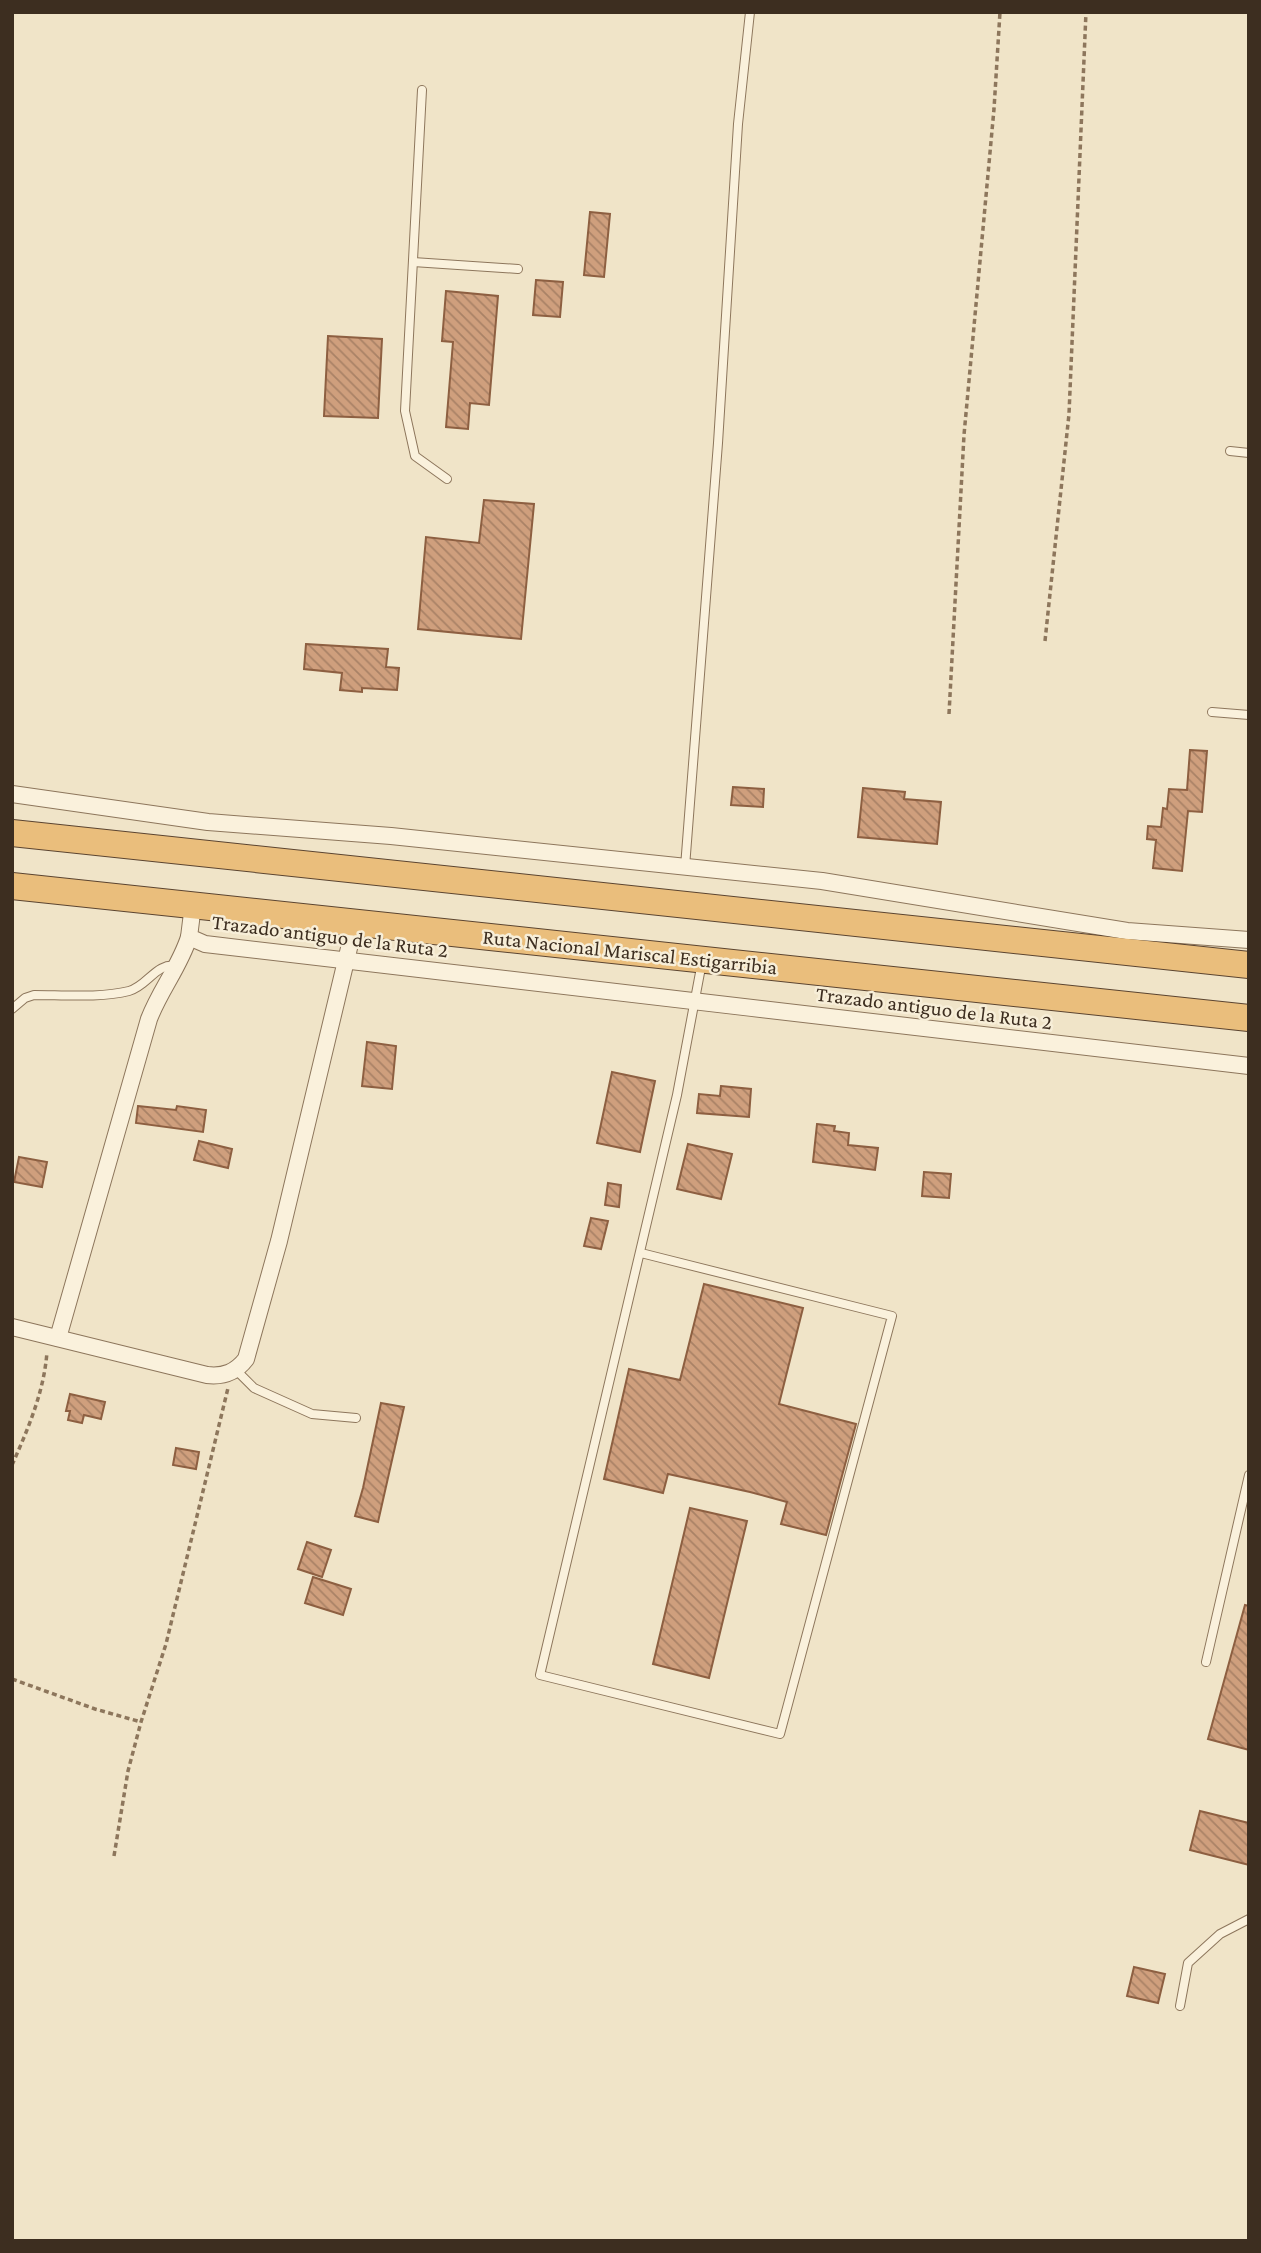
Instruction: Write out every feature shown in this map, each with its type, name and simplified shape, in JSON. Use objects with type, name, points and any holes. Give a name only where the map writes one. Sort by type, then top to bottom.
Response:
[{"type":"highway","points":[[12,834],[1249,965]]},
{"type":"highway","name":"Ruta Nacional Mariscal Estigarribia","points":[[12,886],[1249,1018]]},
{"type":"street","points":[[12,794],[208,822],[391,836],[822,881],[1127,931],[1249,940]]},
{"type":"street","name":"Trazado antiguo de la Ruta 2","points":[[193,905],[189,937],[205,944],[346,958],[1249,1066]]},
{"type":"street","points":[[12,1327],[207,1375],[224,1375],[234,1371],[246,1359],[279,1241],[355,923]]},
{"type":"street","points":[[53,1337],[144,1035],[155,1003],[182,958],[189,937]]},
{"type":"lane","points":[[685,867],[718,443],[738,124],[750,12]]},
{"type":"lane","points":[[422,90],[405,411],[415,456],[447,479]]},
{"type":"lane","points":[[413,262],[518,269]]},
{"type":"lane","points":[[1230,451],[1249,453]]},
{"type":"lane","points":[[1212,712],[1249,715]]},
{"type":"lane","points":[[641,1253],[892,1316],[780,1734],[540,1675],[677,1095],[702,960]]},
{"type":"lane","points":[[12,1009],[25,998],[34,995],[127,992],[142,986],[161,968],[177,966]]},
{"type":"lane","points":[[12,995],[25,998]]},
{"type":"lane","points":[[234,1371],[254,1388],[312,1414],[356,1418]]},
{"type":"lane","points":[[1206,1662],[1249,1475]]},
{"type":"lane","points":[[1180,2006],[1188,1963],[1220,1934],[1249,1919]]},
{"type":"path","points":[[949,714],[964,435],[994,109],[1000,12]]},
{"type":"path","points":[[1045,641],[1069,414],[1086,12]]},
{"type":"path","points":[[12,1465],[44,1380],[53,1337]]},
{"type":"path","points":[[114,1856],[128,1771],[166,1644],[234,1371]]},
{"type":"path","points":[[12,1679],[95,1709],[141,1722]]},
{"type":"building","points":[[590,212],[610,214],[604,277],[584,275]]},
{"type":"building","points":[[536,280],[563,282],[560,317],[533,315]]},
{"type":"building","points":[[446,291],[498,296],[489,405],[470,403],[468,429],[446,427],[453,342],[442,341]]},
{"type":"building","points":[[328,336],[382,339],[378,418],[324,416]]},
{"type":"building","points":[[484,500],[534,504],[521,639],[418,629],[426,537],[479,543]]},
{"type":"building","points":[[306,644],[388,649],[386,667],[399,668],[397,690],[340,690],[342,673],[304,669]]},
{"type":"building","points":[[1190,750],[1207,751],[1202,812],[1188,811],[1182,871],[1153,868],[1156,840],[1147,839],[1148,826],[1161,827],[1163,808],[1167,809],[1169,789],[1187,790]]},
{"type":"building","points":[[733,787],[764,789],[763,807],[731,805]]},
{"type":"building","points":[[863,788],[905,792],[904,799],[941,802],[937,844],[858,837]]},
{"type":"building","points":[[367,1042],[396,1046],[392,1089],[362,1086]]},
{"type":"building","points":[[612,1072],[655,1081],[640,1152],[597,1143]]},
{"type":"building","points":[[721,1086],[751,1089],[749,1117],[697,1113],[699,1094],[720,1096]]},
{"type":"building","points":[[138,1106],[176,1110],[177,1106],[206,1110],[203,1132],[136,1123]]},
{"type":"building","points":[[817,1124],[835,1126],[834,1131],[849,1133],[848,1145],[878,1148],[875,1170],[813,1162]]},
{"type":"building","points":[[199,1141],[232,1149],[228,1168],[194,1160]]},
{"type":"building","points":[[688,1144],[732,1154],[721,1199],[677,1189]]},
{"type":"building","points":[[19,1157],[47,1162],[42,1187],[14,1182]]},
{"type":"building","points":[[924,1172],[951,1174],[949,1198],[922,1196]]},
{"type":"building","points":[[608,1183],[621,1185],[619,1207],[605,1205]]},
{"type":"building","points":[[591,1218],[608,1221],[601,1249],[584,1246]]},
{"type":"building","points":[[704,1284],[803,1308],[779,1404],[856,1424],[826,1535],[781,1524],[787,1502],[750,1492],[668,1474],[663,1493],[604,1479],[629,1369],[680,1380]]},
{"type":"building","points":[[70,1394],[105,1402],[101,1419],[84,1415],[82,1423],[68,1420],[70,1411],[66,1411]]},
{"type":"building","points":[[381,1403],[404,1407],[378,1522],[355,1516]]},
{"type":"building","points":[[176,1448],[199,1452],[196,1469],[173,1465]]},
{"type":"building","points":[[690,1508],[747,1521],[709,1678],[653,1664]]},
{"type":"building","points":[[307,1542],[331,1550],[322,1577],[298,1569]]},
{"type":"building","points":[[313,1577],[351,1589],[343,1615],[305,1603]]},
{"type":"building","points":[[1245,1605],[1249,1606],[1249,1750],[1208,1739]]},
{"type":"building","points":[[1200,1811],[1249,1823],[1249,1865],[1190,1850]]},
{"type":"building","points":[[1134,1967],[1165,1974],[1158,2003],[1127,1996]]}]
